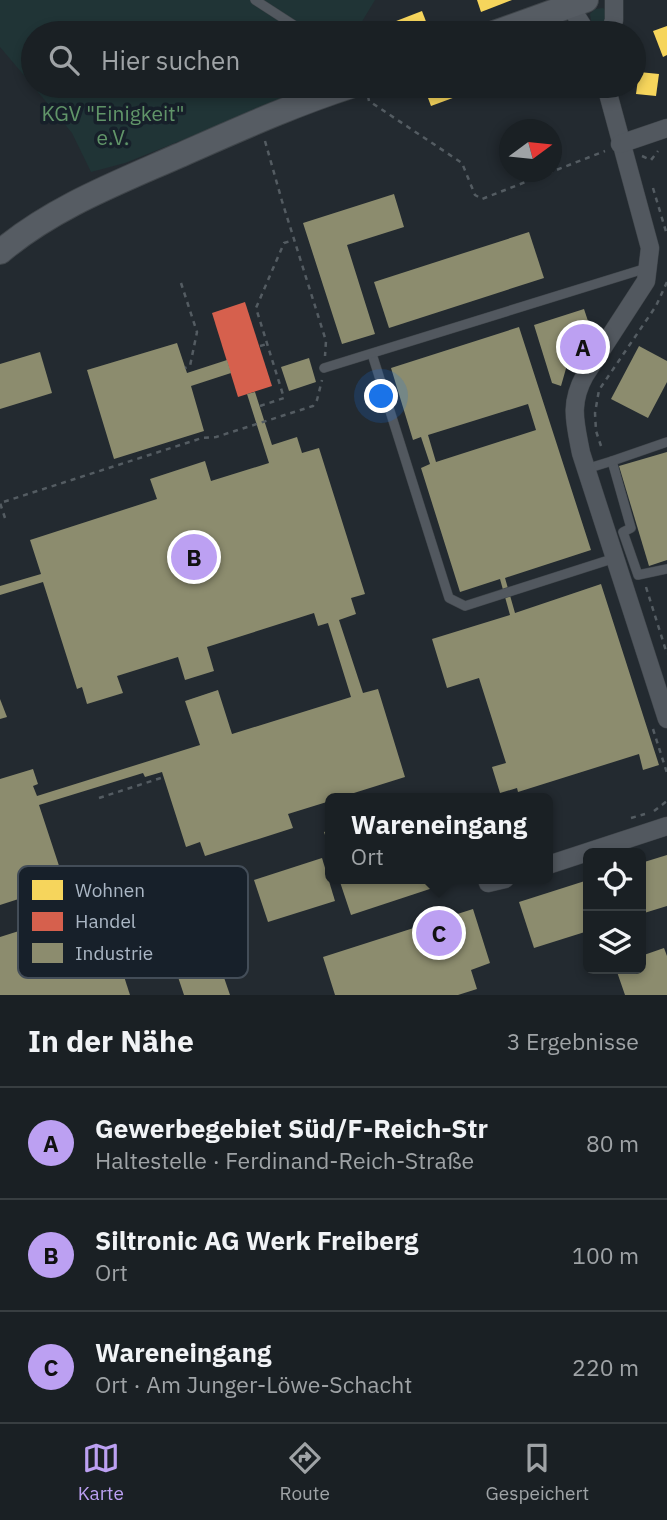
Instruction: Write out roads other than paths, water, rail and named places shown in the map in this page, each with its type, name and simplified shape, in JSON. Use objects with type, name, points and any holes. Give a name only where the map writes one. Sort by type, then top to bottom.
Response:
[{"type":"street","points":[[614,0],[614,21]]},
{"type":"street","points":[[528,21],[578,3],[583,21]]},
{"type":"street","points":[[0,252],[41,222],[84,198],[248,125],[342,98]]},
{"type":"street","points":[[609,98],[650,248],[648,268],[646,281],[577,390],[573,408],[586,469],[667,719]]},
{"type":"street","points":[[620,144],[667,128]]},
{"type":"street","points":[[553,863],[667,826]]},
{"type":"lane","points":[[255,0],[287,21]]},
{"type":"lane","points":[[324,369],[648,268]]},
{"type":"lane","points":[[372,354],[449,598],[465,606],[615,558]]},
{"type":"lane","points":[[586,469],[667,442]]},
{"type":"lane","points":[[612,461],[631,528],[623,532],[638,575],[667,569]]},
{"type":"place","name":"Gewerbegebiet Süd/F-Reich-Str","points":[[583,347]]},
{"type":"place","name":"Siltronic AG Werk Freiberg","points":[[194,557]]},
{"type":"place","name":"Wareneingang","points":[[439,933]]},
{"type":"park label","name":"KGV \"Einigkeit\" e.V.","points":[[113,125]]}]
